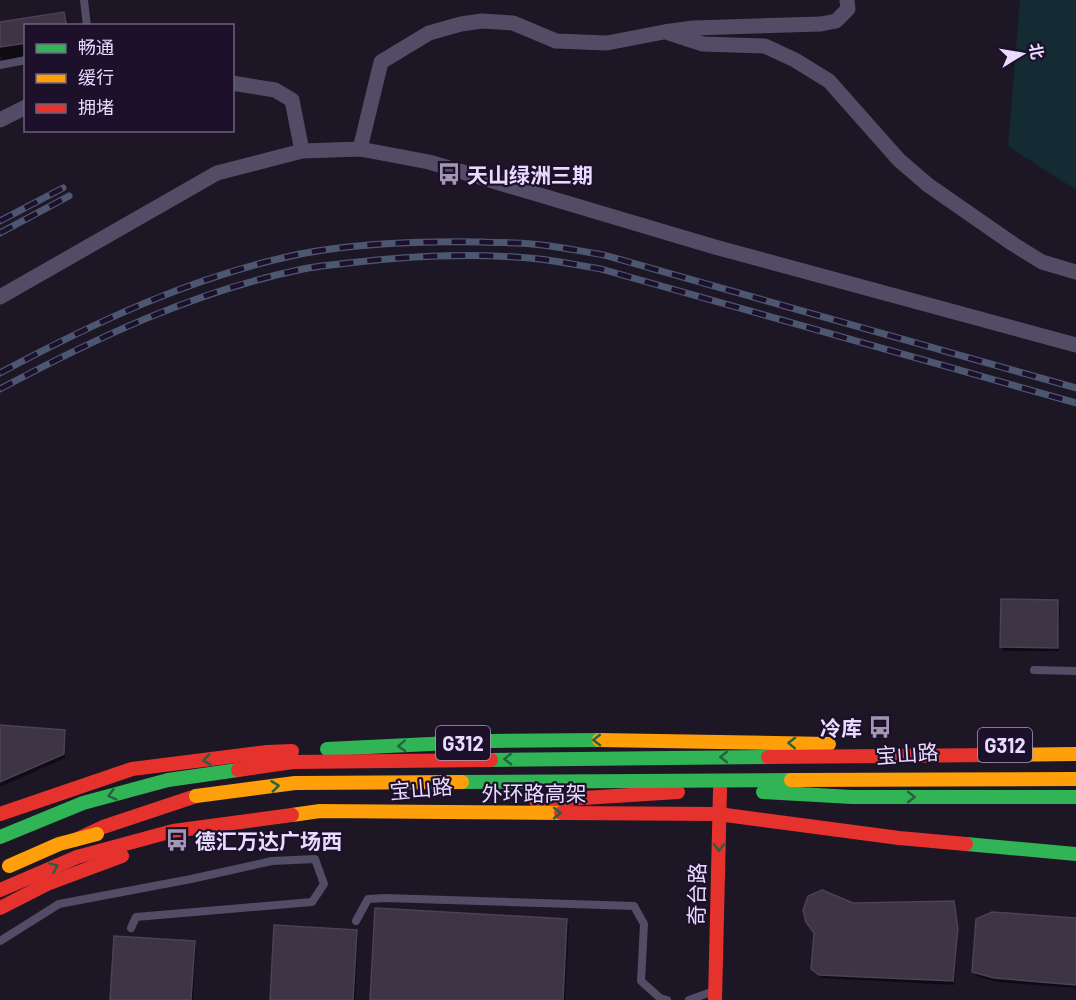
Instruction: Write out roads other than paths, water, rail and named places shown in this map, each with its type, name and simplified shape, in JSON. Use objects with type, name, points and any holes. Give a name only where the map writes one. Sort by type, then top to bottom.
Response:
[{"type":"main road","name":"宝山路","points":[[0,814],[132,769],[267,752],[492,741],[629,740],[934,746],[1076,744]]},
{"type":"main road","points":[[934,746],[1005,741]]},
{"type":"main road","points":[[0,837],[83,803],[168,780],[293,762],[1076,754]]},
{"type":"main road","name":"宝山路","points":[[0,908],[47,884],[120,856],[177,840],[311,818],[486,803],[615,797],[916,772],[1076,768]]},
{"type":"main road","points":[[0,874],[104,827],[196,796],[295,783],[1076,778]]},
{"type":"main road","points":[[720,789],[852,797],[1076,796]]},
{"type":"main road","name":"奇台路","points":[[715,995],[720,789]]},
{"type":"main road","name":"外环路高架","points":[[304,799],[698,800],[884,826],[1076,845]]},
{"type":"main road","name":"外环路高架","points":[[0,890],[77,857],[173,831],[320,811],[718,814],[899,838],[1076,855]]},
{"type":"main road","points":[[0,870],[59,844],[170,815],[192,813]]},
{"type":"street","points":[[360,149],[381,62],[429,33],[482,21],[513,23],[555,41],[607,43],[693,28],[821,24],[836,21],[848,9],[848,0]]},
{"type":"street","points":[[664,32],[703,44],[765,46],[795,60],[829,81],[899,160],[928,185],[1042,262],[1076,272]]},
{"type":"street","points":[[234,83],[275,90],[292,100],[302,151]]},
{"type":"street","points":[[0,120],[24,108]]},
{"type":"street","points":[[0,297],[217,173],[302,151],[360,149],[429,162],[716,247],[1076,345]]},
{"type":"lane","points":[[84,0],[87,24]]},
{"type":"lane","points":[[0,65],[24,60]]},
{"type":"lane","points":[[1034,670],[1076,670]]},
{"type":"lane","points":[[0,941],[59,904],[272,861],[315,859],[324,884],[312,902],[136,917],[131,928]]},
{"type":"lane","points":[[356,921],[368,899],[385,898],[634,906],[644,924],[641,981],[660,998],[667,1000]]},
{"type":"lane","points":[[689,1000],[715,995]]},
{"type":"railway","points":[[0,221],[63,188]]},
{"type":"railway","points":[[0,233],[69,196]]},
{"type":"railway","points":[[0,373],[72,336],[146,303],[261,263],[322,250],[367,245],[482,242],[541,245],[604,255],[1076,388]]},
{"type":"railway","points":[[0,389],[147,318],[263,278],[308,268],[370,261],[438,256],[507,256],[601,269],[1076,403]]},
{"type":"place","name":"天山绿洲三期","points":[[449,174]]},
{"type":"place","name":"冷库","points":[[880,727]]},
{"type":"place","name":"德汇万达广场西","points":[[177,840]]}]
